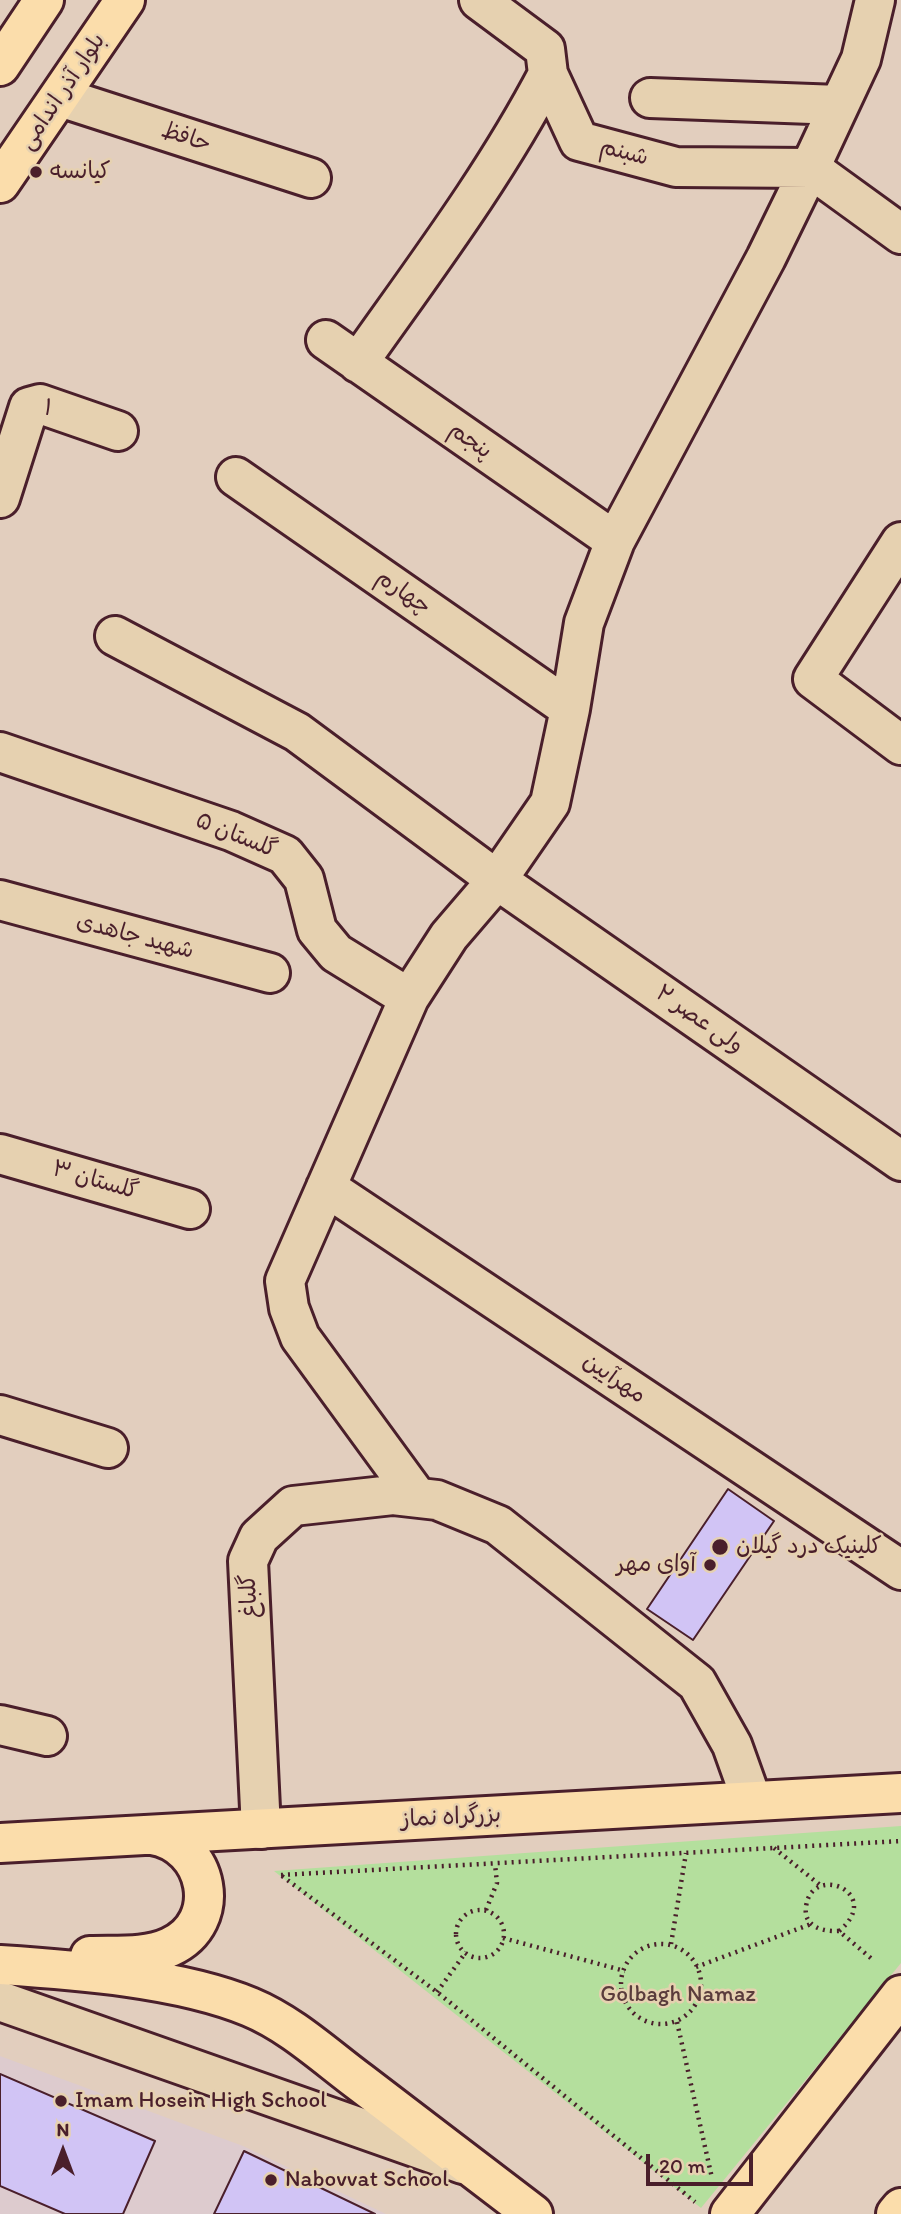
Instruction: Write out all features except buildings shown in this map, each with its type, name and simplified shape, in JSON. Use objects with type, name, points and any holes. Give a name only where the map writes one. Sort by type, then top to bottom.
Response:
[{"type":"main road","points":[[0,66],[44,0]]},
{"type":"main road","name":"بلوار آذر اندامی","points":[[0,183],[125,0]]},
{"type":"main road","name":"بزرگراه نماز","points":[[0,1843],[901,1793]]},
{"type":"main road","points":[[0,1958],[149,1953],[171,1947],[180,1941],[194,1926],[202,1907],[202,1877],[186,1850],[169,1839],[152,1835]]},
{"type":"main road","points":[[0,1965],[183,1987],[253,2008],[299,2036],[533,2214]]},
{"type":"main road","points":[[715,2203],[901,1995]]},
{"type":"main road","points":[[896,2214],[901,2207]]},
{"type":"street","name":"شبنم","points":[[479,0],[545,49],[548,74],[579,141],[676,167],[810,168]]},
{"type":"street","points":[[417,1497],[300,1337],[289,1308],[285,1281],[409,998],[449,936],[497,880],[550,803],[570,709],[584,623],[615,541],[766,258],[810,168],[861,59],[875,0]]},
{"type":"street","points":[[358,363],[485,183],[548,74]]},
{"type":"street","name":"حافظ","points":[[60,97],[311,178]]},
{"type":"street","points":[[650,98],[839,106]]},
{"type":"street","points":[[810,168],[901,234]]},
{"type":"street","name":"پنجم","points":[[326,340],[615,541]]},
{"type":"street","name":"۱","points":[[0,499],[29,407],[40,404],[118,431]]},
{"type":"street","name":"چهارم","points":[[236,477],[570,709]]},
{"type":"street","points":[[901,542],[813,680],[901,746]]},
{"type":"street","name":"ولی عصر ۲","points":[[115,636],[297,732],[497,880],[901,1161]]},
{"type":"street","name":"گلستان ۵","points":[[0,752],[231,831],[285,855],[304,879],[317,930],[336,953],[409,998]]},
{"type":"street","name":"شهید جاهدی","points":[[0,900],[270,973]]},
{"type":"street","name":"گلستان ۳","points":[[0,1154],[190,1209]]},
{"type":"street","name":"مهرآیین","points":[[326,1187],[901,1570]]},
{"type":"street","points":[[0,1415],[108,1448]]},
{"type":"street","name":"گلباغ","points":[[261,1829],[248,1561],[259,1536],[293,1506],[393,1495],[437,1500],[498,1525],[697,1684],[732,1745],[752,1801]]},
{"type":"street","points":[[0,1725],[47,1736]]},
{"type":"street","points":[[0,2001],[472,2167]]},
{"type":"path","points":[[715,2203],[281,1875],[901,1841]]},
{"type":"path","points":[[774,1848],[820,1885]]},
{"type":"path","points":[[671,1944],[685,1853]]},
{"type":"path","points":[[486,1910],[497,1883],[495,1864]]},
{"type":"path","points":[[836,1884],[849,1891],[855,1906],[851,1921],[839,1931],[824,1932],[811,1924],[805,1910],[808,1895],[820,1885],[836,1884]]},
{"type":"path","points":[[486,1910],[499,1917],[505,1932],[503,1938],[502,1947],[490,1956],[474,1958],[461,1950],[455,1936],[459,1921],[470,1911],[486,1910]]},
{"type":"path","points":[[696,1967],[811,1924]]},
{"type":"path","points":[[839,1931],[873,1960]]},
{"type":"path","points":[[503,1938],[625,1971]]},
{"type":"path","points":[[671,1944],[693,1958],[696,1967],[702,1981],[696,2006],[677,2022],[652,2024],[630,2011],[621,1988],[626,1963],[645,1947],[671,1944]]},
{"type":"path","points":[[437,1992],[466,1952]]},
{"type":"path","points":[[677,2022],[715,2203]]},
{"type":"shaded area","name":"Imam Hosein High School","points":[[0,2056],[243,2146],[386,2214],[0,2214]]},
{"type":"green space","name":"Golbagh Namaz","points":[[901,1826],[901,1963],[701,2208],[274,1871]]},
{"type":"place","name":"کیانسه","points":[[36,172]]},
{"type":"place","name":"کلینیک درد گیلان","points":[[720,1547]]},
{"type":"place","name":"آوای مهر","points":[[710,1565]]},
{"type":"place","name":"Imam Hosein High School","points":[[61,2101]]},
{"type":"place","name":"Nabovvat School","points":[[271,2180]]}]
